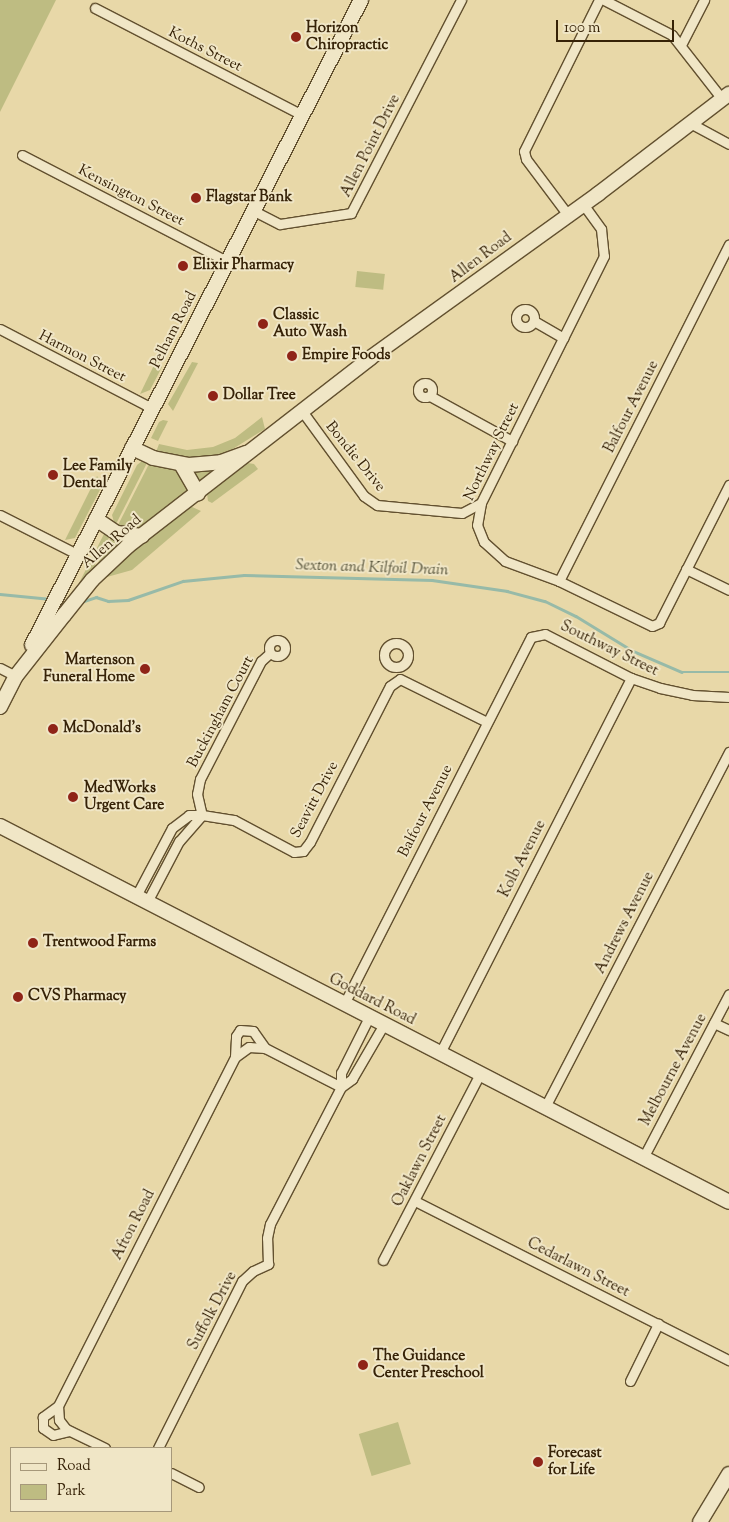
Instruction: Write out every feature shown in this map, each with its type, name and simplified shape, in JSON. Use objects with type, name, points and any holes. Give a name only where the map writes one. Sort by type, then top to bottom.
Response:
[{"type":"main road","name":"Pelham Road","points":[[16,676],[362,0]]},
{"type":"main road","name":"Allen Road","points":[[0,707],[16,676],[107,564],[302,411],[726,97]]},
{"type":"main road","name":"Allen Road","points":[[132,448],[153,458],[181,464],[221,462],[254,450]]},
{"type":"main road","points":[[181,464],[198,494]]},
{"type":"main road","points":[[96,519],[117,533],[142,536]]},
{"type":"main road","name":"Goddard Road","points":[[0,826],[729,1202]]},
{"type":"main road","points":[[700,1522],[729,1474]]},
{"type":"street","name":"Allen Point Drive","points":[[254,211],[280,224],[339,216],[356,208],[461,0]]},
{"type":"street","points":[[568,215],[526,159],[524,151],[599,0]]},
{"type":"street","points":[[604,0],[672,35],[726,97]]},
{"type":"street","points":[[681,44],[704,0]]},
{"type":"street","name":"Koths Street","points":[[95,8],[302,115]]},
{"type":"street","points":[[690,124],[729,144]]},
{"type":"street","name":"Kensington Street","points":[[22,155],[228,262]]},
{"type":"street","name":"Northway Street","points":[[583,204],[601,230],[604,256],[481,503],[477,525],[492,552],[506,561],[559,581],[647,626],[659,623],[686,569]]},
{"type":"street","name":"Balfour Avenue","points":[[559,581],[729,246]]},
{"type":"street","points":[[534,321],[564,338]]},
{"type":"street","name":"Harmon Street","points":[[0,330],[152,408]]},
{"type":"street","points":[[430,396],[512,441]]},
{"type":"street","name":"Bondie Drive","points":[[302,411],[364,496],[377,505],[462,513],[481,503]]},
{"type":"street","points":[[729,484],[686,569],[729,590]]},
{"type":"street","points":[[0,515],[79,555]]},
{"type":"street","name":"Balfour Avenue","points":[[344,1004],[528,640],[536,634]]},
{"type":"street","name":"Southway Street","points":[[536,634],[545,634],[631,678],[678,693],[729,697]]},
{"type":"street","name":"Buckingham Court","points":[[202,815],[197,794],[200,779],[261,661],[270,652]]},
{"type":"street","points":[[398,666],[400,679],[487,722]]},
{"type":"street","points":[[0,668],[16,676]]},
{"type":"street","name":"Kolb Avenue","points":[[440,1053],[631,678]]},
{"type":"street","name":"Seavitt Drive","points":[[202,815],[225,817],[291,850],[303,851],[390,686],[400,679]]},
{"type":"street","name":"Andrews Avenue","points":[[545,1107],[729,752]]},
{"type":"street","points":[[141,899],[179,841],[202,815]]},
{"type":"street","points":[[141,899],[172,828],[189,816],[202,815]]},
{"type":"street","name":"Melbourne Avenue","points":[[643,1158],[729,994]]},
{"type":"street","name":"Suffolk Drive","points":[[341,1087],[341,1073],[369,1017]]},
{"type":"street","points":[[714,1023],[729,1030]]},
{"type":"street","name":"Suffolk Drive","points":[[159,1447],[242,1281],[252,1271],[268,1264],[267,1238],[270,1224],[341,1087],[352,1079],[384,1024]]},
{"type":"street","name":"Afton Road","points":[[69,1431],[53,1435],[43,1428],[43,1417],[58,1406],[235,1057],[236,1036],[247,1029],[259,1037],[265,1048]]},
{"type":"street","name":"Afton Road","points":[[235,1057],[249,1047],[265,1048]]},
{"type":"street","points":[[265,1048],[341,1087]]},
{"type":"street","name":"Oaklawn Street","points":[[383,1260],[480,1074]]},
{"type":"street","name":"Cedarlawn Street","points":[[415,1201],[729,1360]]},
{"type":"street","points":[[630,1381],[658,1324]]},
{"type":"street","points":[[58,1406],[59,1420],[69,1431],[103,1447]]},
{"type":"street","points":[[172,1474],[198,1487]]},
{"type":"green space","points":[[0,0],[56,0],[0,112]]},
{"type":"green space","points":[[357,271],[385,274],[383,290],[355,287]]},
{"type":"green space","points":[[157,359],[162,367],[150,390],[140,394]]},
{"type":"green space","points":[[192,362],[198,363],[173,411],[168,404]]},
{"type":"green space","points":[[262,417],[265,429],[223,455],[196,460],[156,452],[159,444],[187,450],[213,447],[235,438]]},
{"type":"green space","points":[[163,420],[168,421],[158,441],[151,438],[159,422]]},
{"type":"green space","points":[[142,461],[148,461],[115,526],[112,515],[137,465]]},
{"type":"green space","points":[[150,462],[176,471],[191,489],[142,529],[117,527]]},
{"type":"green space","points":[[248,463],[254,464],[258,469],[212,503],[208,501],[207,494]]},
{"type":"green space","points":[[224,467],[201,486],[193,471],[202,471]]},
{"type":"green space","points":[[97,476],[103,484],[75,538],[65,540]]},
{"type":"green space","points":[[190,506],[201,511],[132,570],[107,577],[105,573],[125,555]]},
{"type":"green space","points":[[105,532],[110,536],[95,564],[97,568],[77,587]]},
{"type":"green space","points":[[111,537],[127,540],[99,566],[97,565]]},
{"type":"green space","points":[[398,1422],[411,1464],[372,1476],[359,1434]]},
{"type":"waterway","name":"Sexton and Kilfoil Drain","points":[[81,602],[96,597],[108,601],[128,600],[183,581],[244,575],[432,580],[507,591],[545,601],[576,616],[633,651],[682,672],[729,672]]},
{"type":"waterway","name":"Sexton and Kilfoil Drain","points":[[0,594],[51,599]]},
{"type":"place","name":"Horizon Chiropractic","points":[[296,37]]},
{"type":"place","name":"Flagstar Bank","points":[[196,198]]},
{"type":"place","name":"Elixir Pharmacy","points":[[183,266]]},
{"type":"place","name":"Classic Auto Wash","points":[[263,324]]},
{"type":"place","name":"Empire Foods","points":[[292,356]]},
{"type":"place","name":"Dollar Tree","points":[[213,396]]},
{"type":"place","name":"Lee Family Dental","points":[[53,475]]},
{"type":"place","name":"Martenson Funeral Home","points":[[145,669]]},
{"type":"place","name":"McDonald's","points":[[53,729]]},
{"type":"place","name":"MedWorks Urgent Care","points":[[73,797]]},
{"type":"place","name":"Trentwood Farms","points":[[33,943]]},
{"type":"place","name":"CVS Pharmacy","points":[[18,997]]},
{"type":"place","name":"The Guidance Center Preschool","points":[[363,1365]]},
{"type":"place","name":"Forecast for Life","points":[[538,1462]]}]
